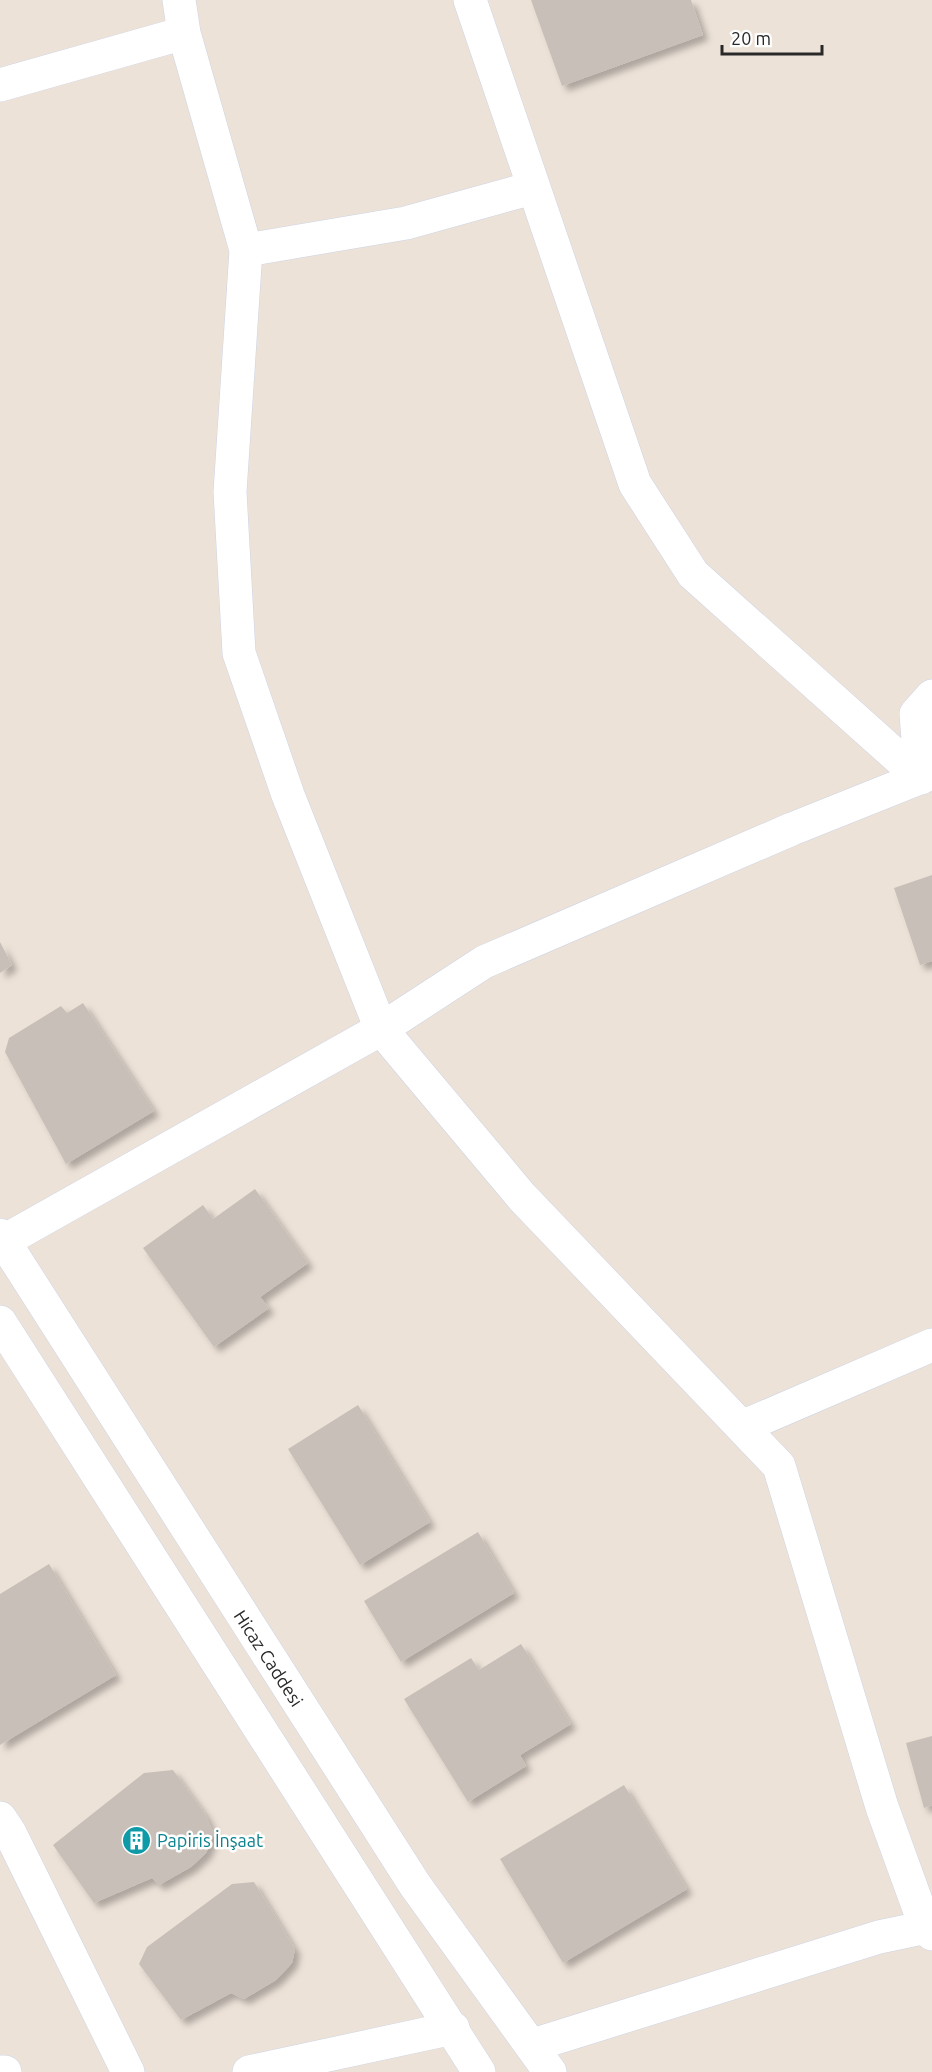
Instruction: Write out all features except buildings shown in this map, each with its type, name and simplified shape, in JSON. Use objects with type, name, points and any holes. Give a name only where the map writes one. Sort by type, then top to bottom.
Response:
[{"type":"street","points":[[179,0],[184,33],[246,250],[230,492],[239,653],[288,795],[381,1029],[522,1197],[779,1466],[882,1807],[930,1929],[879,1937],[533,2045]]},
{"type":"street","points":[[470,0],[634,484],[693,574],[926,776]]},
{"type":"street","points":[[0,85],[184,33]]},
{"type":"street","points":[[246,250],[406,223],[532,188]]},
{"type":"street","points":[[926,776],[916,714],[932,696]]},
{"type":"street","points":[[2,1238],[381,1029],[484,962],[792,829],[926,776]]},
{"type":"street","name":"Hicaz Caddesi","points":[[2,1238],[415,1886],[533,2045],[550,2072]]},
{"type":"street","points":[[0,1322],[479,2072]]},
{"type":"street","points":[[742,1427],[932,1345]]},
{"type":"street","points":[[0,1818],[128,2072]]},
{"type":"street","points":[[249,2072],[453,2028]]},
{"type":"street","points":[[0,2072],[5,2072]]},
{"type":"place","name":"Papiris İnşaat","points":[[136,1840]]}]
